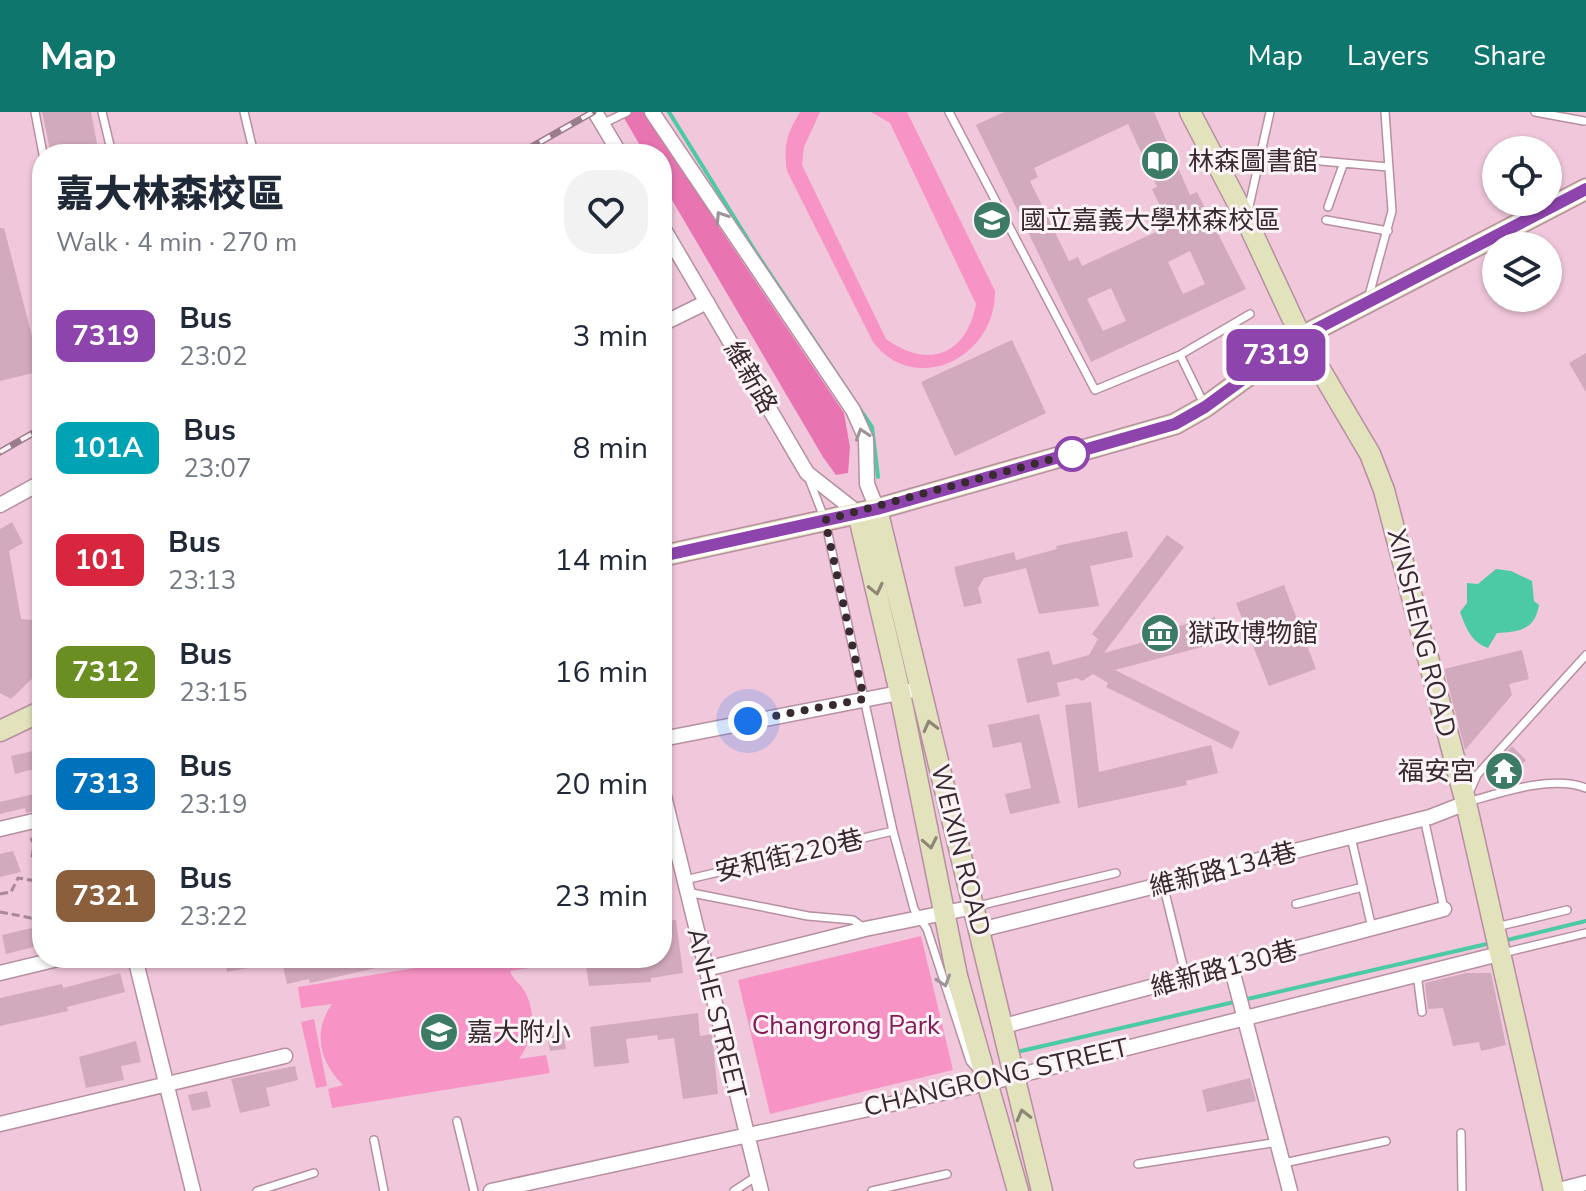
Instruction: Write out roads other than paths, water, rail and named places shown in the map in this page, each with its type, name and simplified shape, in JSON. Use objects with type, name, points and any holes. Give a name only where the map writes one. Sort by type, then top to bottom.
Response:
[{"type":"street","points":[[652,112],[853,410],[866,439],[868,511]]},
{"type":"street","name":"XINSHENG ROAD","points":[[1190,112],[1246,219],[1301,337],[1370,454],[1384,490],[1466,803],[1554,1191]]},
{"type":"street","points":[[598,118],[614,144]]},
{"type":"street","points":[[672,554],[868,511],[1175,424],[1205,407],[1301,337],[1586,189]]},
{"type":"street","name":"維新路","points":[[672,243],[807,473],[868,511]]},
{"type":"street","points":[[672,319],[707,302]]},
{"type":"street","points":[[0,505],[32,487]]},
{"type":"street","name":"WEIXIN ROAD","points":[[868,511],[921,689],[1042,1191]]},
{"type":"street","name":"WEIXIN ROAD","points":[[868,511],[900,693],[957,976],[1018,1191]]},
{"type":"street","points":[[672,737],[921,689]]},
{"type":"street","points":[[0,731],[32,716]]},
{"type":"street","name":"維新路134巷","points":[[980,930],[1424,818],[1466,803]]},
{"type":"street","points":[[0,829],[32,822]]},
{"type":"street","name":"ANHE STREET","points":[[672,844],[686,886],[759,1184]]},
{"type":"street","points":[[706,969],[865,929],[974,907]]},
{"type":"street","name":"維新路130巷","points":[[1004,1026],[1444,909]]},
{"type":"street","name":"CHANGRONG STREET","points":[[491,1191],[988,1083],[1417,974],[1497,941]]},
{"type":"street","points":[[0,973],[32,965]]},
{"type":"street","points":[[1231,966],[1290,1191]]},
{"type":"street","points":[[137,968],[193,1191]]},
{"type":"street","points":[[0,1124],[285,1056]]},
{"type":"street","points":[[1554,1191],[1586,1183]]},
{"type":"lane","points":[[35,112],[41,144]]},
{"type":"lane","points":[[102,112],[110,144]]},
{"type":"lane","points":[[244,112],[252,144]]},
{"type":"lane","points":[[598,118],[627,112]]},
{"type":"lane","points":[[949,112],[1095,390],[1180,355],[1250,314]]},
{"type":"lane","points":[[1246,219],[1270,112]]},
{"type":"lane","points":[[1366,304],[1392,211],[1385,112]]},
{"type":"lane","points":[[1535,112],[1584,121]]},
{"type":"lane","points":[[1321,161],[1388,167]]},
{"type":"lane","points":[[1328,207],[1343,165]]},
{"type":"lane","points":[[1326,220],[1388,231]]},
{"type":"lane","points":[[1180,355],[1205,407]]},
{"type":"lane","points":[[807,473],[825,520],[893,831],[914,909],[921,919],[970,1061],[988,1083]]},
{"type":"lane","points":[[1466,803],[1477,775],[1586,655]]},
{"type":"lane","points":[[1466,803],[1509,790],[1571,783],[1586,788]]},
{"type":"lane","points":[[1424,818],[1444,909]]},
{"type":"lane","name":"安和街220巷","points":[[686,886],[893,831]]},
{"type":"lane","points":[[1351,837],[1372,929]]},
{"type":"lane","points":[[974,907],[1116,873]]},
{"type":"lane","points":[[1163,884],[1186,978]]},
{"type":"lane","points":[[686,886],[808,916],[853,920],[865,929]]},
{"type":"lane","points":[[1296,904],[1363,887]]},
{"type":"lane","points":[[1497,941],[1567,910]]},
{"type":"lane","points":[[1497,941],[1586,933]]},
{"type":"lane","points":[[1417,974],[1422,1012]]},
{"type":"lane","points":[[457,1121],[474,1191]]},
{"type":"lane","points":[[1461,1133],[1462,1191]]},
{"type":"lane","points":[[374,1140],[384,1191]]},
{"type":"lane","points":[[1284,1163],[1386,1141]]},
{"type":"lane","points":[[1138,1164],[1279,1142]]},
{"type":"lane","points":[[257,1191],[314,1173]]},
{"type":"lane","points":[[872,1191],[912,1188],[947,1174]]},
{"type":"lane","points":[[734,1191],[759,1184]]},
{"type":"waterway","points":[[669,112],[755,251],[872,427],[878,477]]},
{"type":"waterway","points":[[1503,941],[1586,921]]},
{"type":"waterway","points":[[1021,1051],[1491,943]]},
{"type":"railway","points":[[537,144],[593,112]]},
{"type":"railway","points":[[0,452],[32,434]]},
{"type":"place","name":"林森圖書館","points":[[1160,161]]},
{"type":"place","name":"國立嘉義大學林森校區","points":[[992,220]]},
{"type":"place","name":"獄政博物館","points":[[1160,633]]},
{"type":"place","name":"福安宮","points":[[1504,771]]},
{"type":"place","name":"嘉大附小","points":[[439,1032]]},
{"type":"park label","name":"Changrong Park","points":[[846,1025]]}]
